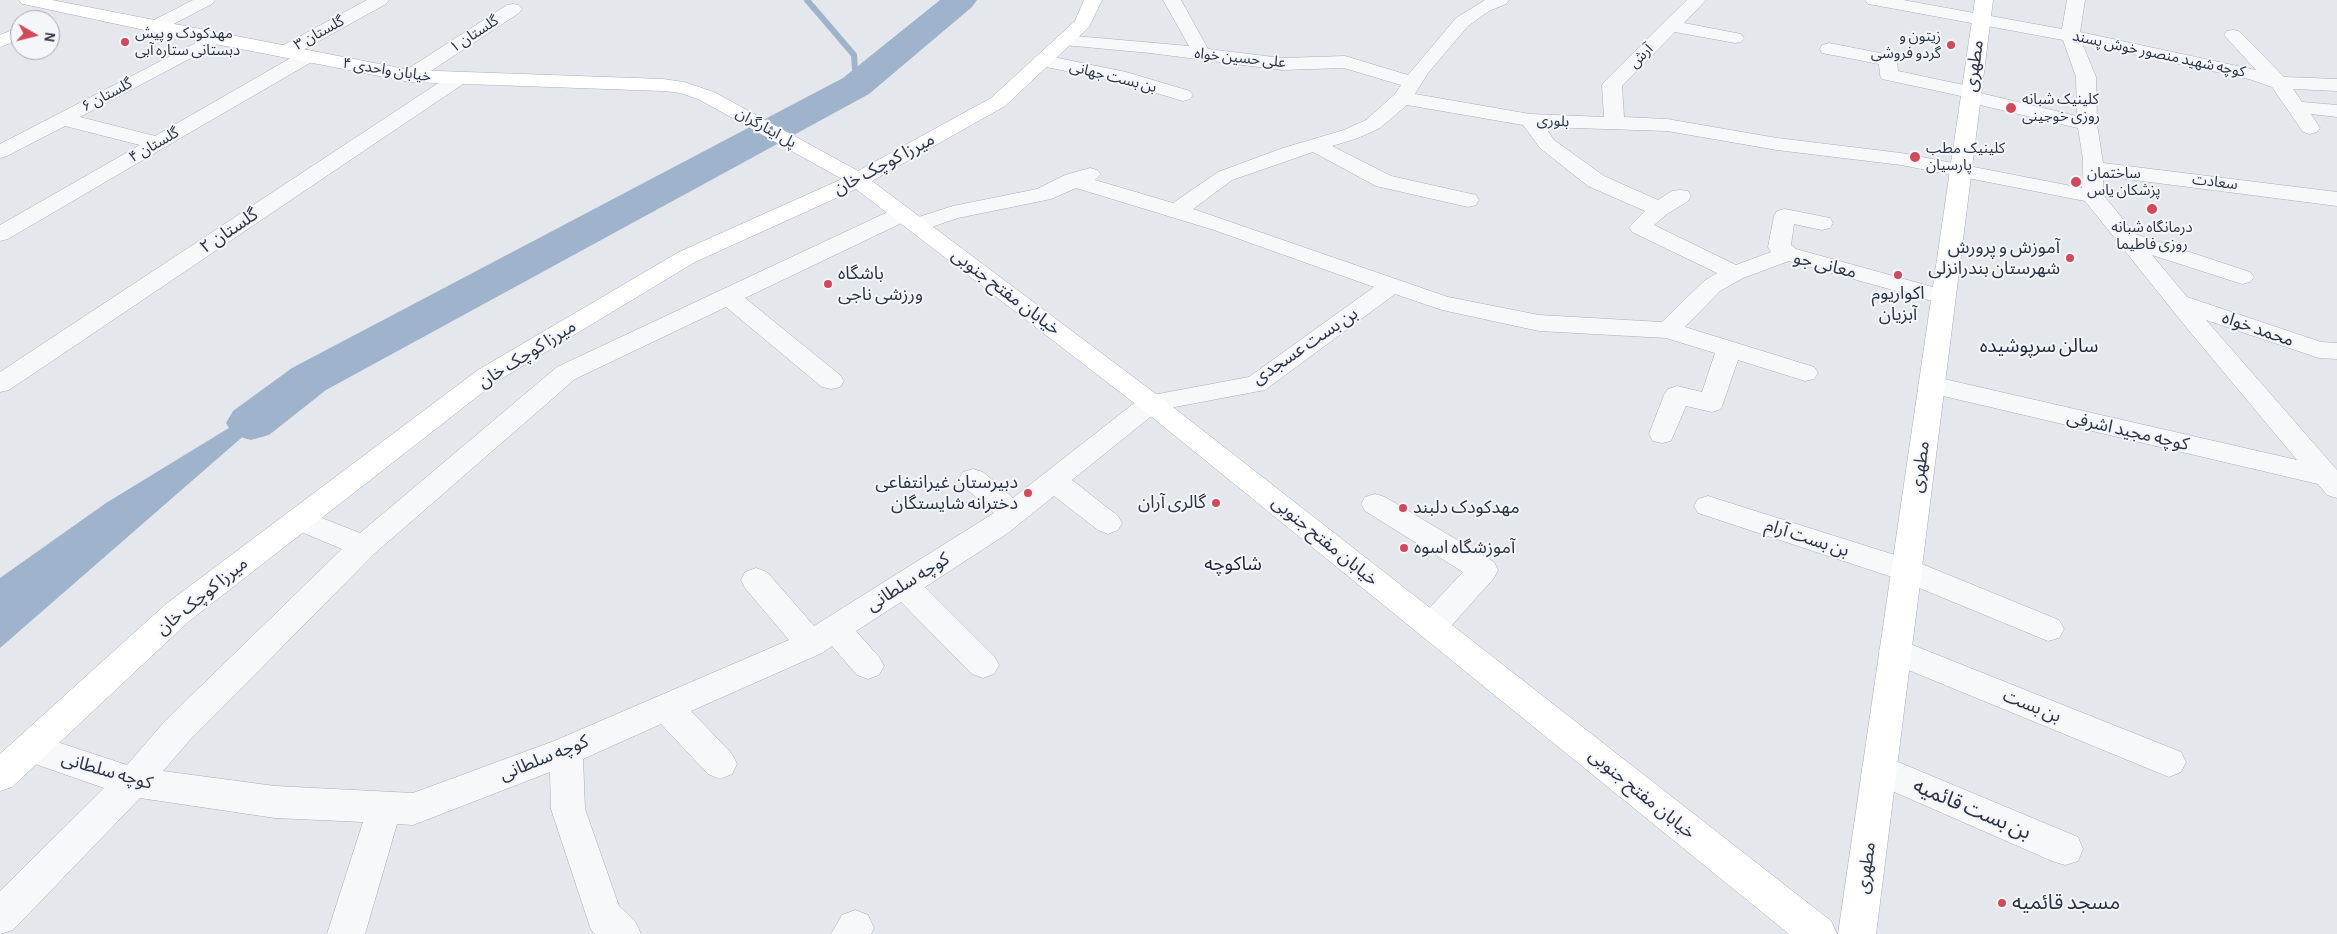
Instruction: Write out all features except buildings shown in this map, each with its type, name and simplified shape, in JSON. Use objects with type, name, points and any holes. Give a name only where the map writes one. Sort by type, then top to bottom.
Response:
[{"type":"main road","name":"خیابان واحدی ۴","points":[[28,0],[72,3],[110,17],[154,27],[410,76],[663,85],[684,88],[707,96]]},
{"type":"main road","points":[[100,0],[99,7],[110,17]]},
{"type":"main road","name":"میرزا کوچک خان","points":[[0,776],[177,613],[487,376],[688,257],[858,180],[998,102],[1083,23],[1093,0]]},
{"type":"main road","points":[[54,10],[72,3]]},
{"type":"main road","points":[[60,11],[72,3]]},
{"type":"main road","name":"مطهری","points":[[1856,934],[1982,10]]},
{"type":"main road","name":"پل ایثارگران","points":[[707,96],[824,160]]},
{"type":"main road","name":"خیابان مفتح جنوبی","points":[[824,160],[858,180],[1151,403],[1818,934]]},
{"type":"street","points":[[154,27],[206,0]]},
{"type":"street","name":"گلستان ۳","points":[[285,52],[380,0]]},
{"type":"street","points":[[1172,0],[1202,54]]},
{"type":"street","points":[[1175,212],[1225,176],[1351,134],[1373,124],[1408,90],[1420,70],[1462,22],[1483,7],[1500,0]]},
{"type":"street","name":"آرش","points":[[1614,123],[1612,85],[1697,0]]},
{"type":"street","name":"کوچه شهید منصور خوش پسند","points":[[1874,0],[1982,10],[2070,34],[2244,73],[2279,83],[2337,85]]},
{"type":"street","points":[[2076,0],[2070,34],[2086,78],[2087,124],[2093,168],[2092,196],[2332,482]]},
{"type":"street","name":"گلستان ۱","points":[[410,76],[513,9]]},
{"type":"street","points":[[1671,26],[1736,38]]},
{"type":"street","points":[[2233,35],[2279,83],[2310,128]]},
{"type":"street","name":"گلستان ۶","points":[[0,152],[213,39]]},
{"type":"street","name":"علی حسین خواه","points":[[1064,40],[1150,47],[1282,64],[1345,62],[1408,90]]},
{"type":"street","points":[[1828,49],[1888,60],[1889,74],[2087,124]]},
{"type":"street","name":"گلستان ۴","points":[[0,234],[308,56]]},
{"type":"street","name":"بن بست جهانی","points":[[1043,61],[1119,76],[1183,95]]},
{"type":"street","name":"گلستان ۲","points":[[0,384],[459,78]]},
{"type":"street","name":"بلوری","points":[[1408,90],[1530,120],[1667,125],[1777,144],[1902,159],[2092,196]]},
{"type":"street","points":[[2296,107],[2337,111]]},
{"type":"street","points":[[63,118],[158,143]]},
{"type":"street","points":[[1530,120],[1547,144],[1596,181],[1659,208]]},
{"type":"street","points":[[1316,145],[1384,180],[1468,200]]},
{"type":"street","name":"سعادت","points":[[2093,168],[2253,186],[2337,199]]},
{"type":"street","points":[[0,917],[133,782],[177,731],[364,546],[469,454],[566,373],[728,296],[909,220],[1043,194],[1095,172]]},
{"type":"street","points":[[1073,180],[1222,225],[1442,303],[1539,323],[1668,330],[1805,373]]},
{"type":"street","points":[[1680,196],[1659,208],[1640,227],[1735,273]]},
{"type":"street","points":[[1788,254],[1778,248],[1786,216],[1822,223]]},
{"type":"street","points":[[2127,239],[2242,277]]},
{"type":"street","name":"معانی جو","points":[[1668,330],[1712,286],[1735,273],[1788,254],[1943,297]]},
{"type":"street","name":"بن بست عسجدی","points":[[1151,403],[1256,384],[1392,285]]},
{"type":"street","points":[[728,296],[832,381]]},
{"type":"street","name":"محمد خواه","points":[[2179,302],[2319,350],[2337,351]]},
{"type":"street","points":[[1662,434],[1677,395],[1712,403],[1729,349]]},
{"type":"street","name":"کوچه مجید اشرفی","points":[[1931,385],[2332,482]]},
{"type":"street","name":"کوچه سلطانی","points":[[30,748],[133,782],[275,802],[413,808],[566,751],[823,636],[1013,514],[1151,403]]},
{"type":"street","points":[[973,479],[1013,514]]},
{"type":"street","points":[[1054,481],[1108,523]]},
{"type":"street","points":[[1375,504],[1483,570],[1432,626]]},
{"type":"street","name":"بن بست آرام","points":[[1708,506],[1906,570],[2048,629]]},
{"type":"street","points":[[299,520],[364,546]]},
{"type":"street","points":[[756,580],[823,636],[868,666]]},
{"type":"street","points":[[904,585],[983,665]]},
{"type":"street","name":"بن بست","points":[[1895,651],[2169,762]]},
{"type":"street","points":[[666,707],[720,764]]},
{"type":"street","points":[[566,751],[568,809],[604,917],[622,934]]},
{"type":"street","name":"بن بست قائمیه","points":[[1879,769],[2065,849]]},
{"type":"street","points":[[346,934],[385,807]]},
{"type":"water","points":[[309,379],[0,648],[0,578],[106,503]]},
{"type":"waterway","points":[[807,0],[854,55],[856,86]]},
{"type":"waterway","points":[[251,423],[309,379],[856,86],[960,0]]},
{"type":"place","name":"مهدکودک و پیش دبستانی ستاره آبی","points":[[125,42]]},
{"type":"place","name":"زیتون و گردو فروشی","points":[[1951,45]]},
{"type":"place","name":"کلینیک شبانه روزی خوجینی","points":[[2011,108]]},
{"type":"place","name":"کلینیک مطب پارسیان","points":[[1915,157]]},
{"type":"place","name":"ساختمان پزشکان یاس","points":[[2076,182]]},
{"type":"place","name":"درمانگاه شبانه روزی فاطیما","points":[[2152,209]]},
{"type":"place","name":"آموزش و پرورش شهرستان بندرانزلی","points":[[2070,258]]},
{"type":"place","name":"اکواریوم آبزیان","points":[[1898,275]]},
{"type":"place","name":"باشگاه ورزشی ناجی","points":[[828,284]]},
{"type":"place","name":"دبیرستان غیرانتفاعی دخترانه شایستگان","points":[[1028,493]]},
{"type":"place","name":"گالری آران","points":[[1216,503]]},
{"type":"place","name":"مهدکودک دلبند","points":[[1403,508]]},
{"type":"place","name":"آموزشگاه اسوه","points":[[1404,548]]},
{"type":"place","name":"مسجد قائمیه","points":[[2002,903]]},
{"type":"district","name":"سالن سرپوشیده","points":[[2039,346]]},
{"type":"district","name":"شاکوچه","points":[[1233,564]]}]
